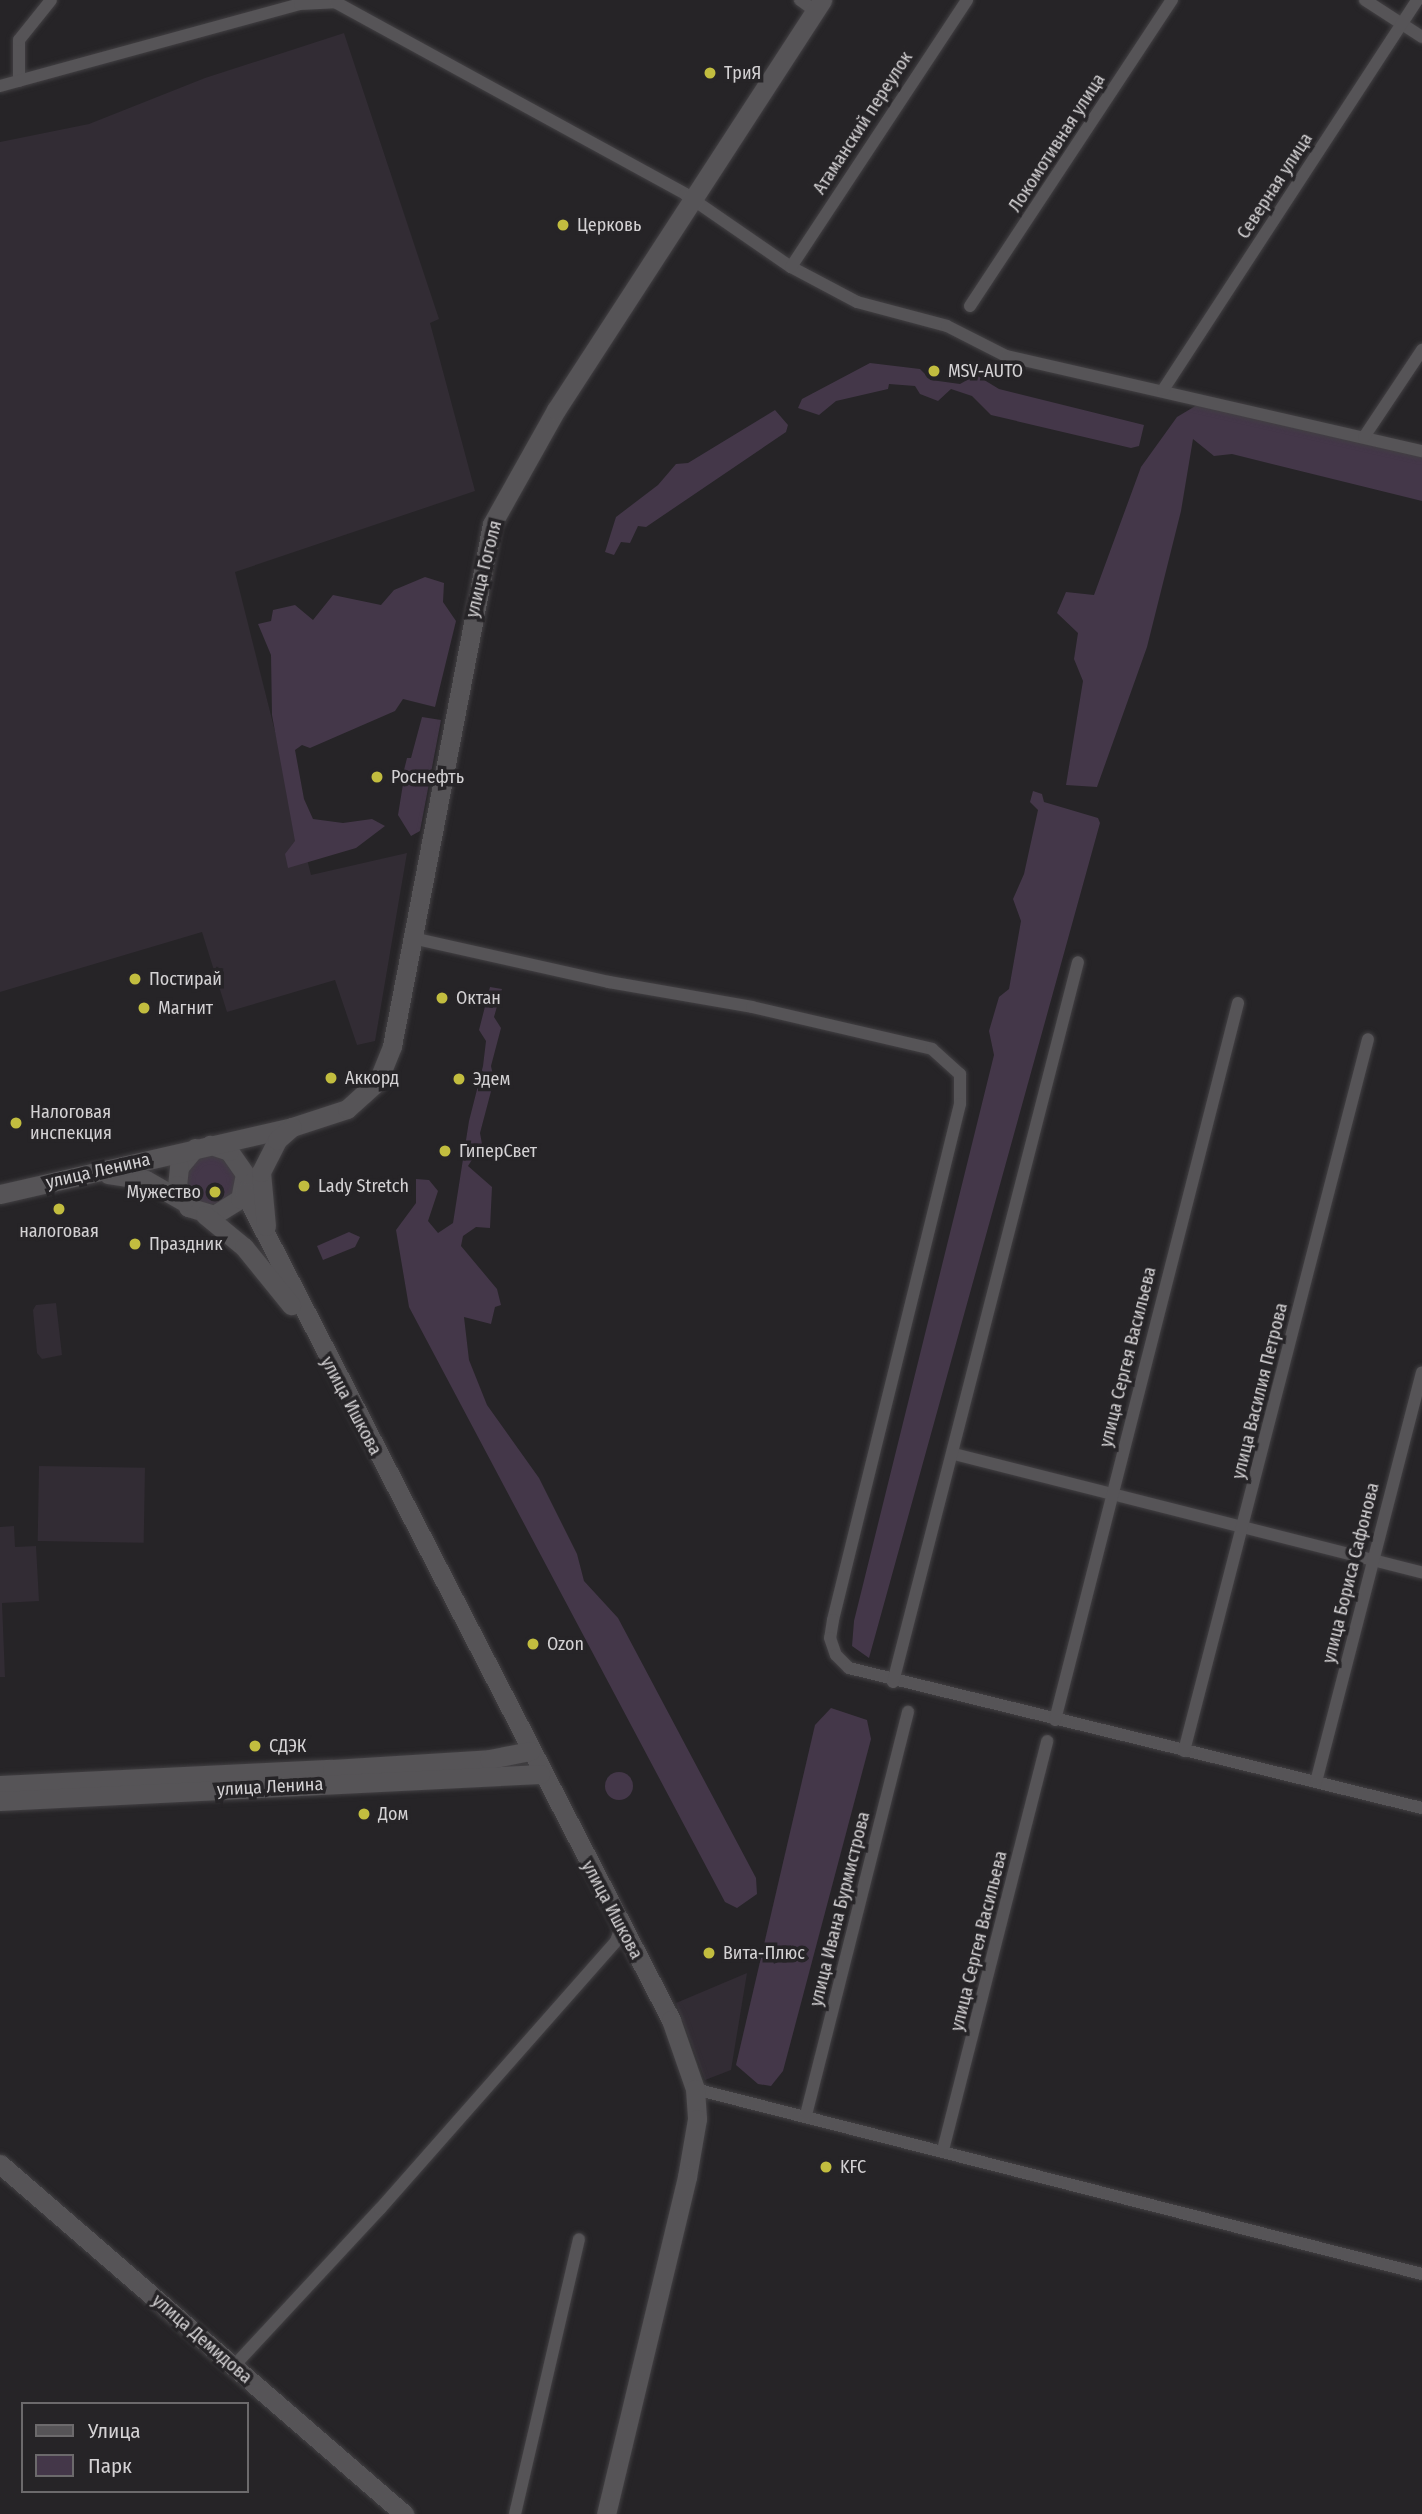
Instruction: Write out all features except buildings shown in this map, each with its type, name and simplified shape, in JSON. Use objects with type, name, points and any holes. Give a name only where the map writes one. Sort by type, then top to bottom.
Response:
[{"type":"street","points":[[19,81],[19,40],[51,0]]},
{"type":"street","name":"Атаманский переулок","points":[[791,267],[967,0]]},
{"type":"street","name":"Локомотивная улица","points":[[971,306],[1172,0]]},
{"type":"street","points":[[1365,0],[1422,37]]},
{"type":"street","name":"Северная улица","points":[[1163,390],[1417,0]]},
{"type":"street","points":[[0,86],[300,4],[336,1],[693,199],[791,267],[857,302],[947,326],[1006,356],[1422,451]]},
{"type":"street","name":"улица Гоголя","points":[[202,1146],[292,1128],[347,1109],[378,1081],[392,1046],[492,524],[556,410],[693,199],[812,4]]},
{"type":"street","points":[[1364,436],[1422,350]]},
{"type":"street","points":[[412,938],[609,982],[778,1013],[932,1049],[954,1064],[960,1074],[960,1104],[830,1638],[836,1654],[849,1668],[893,1682],[1422,1808]]},
{"type":"street","points":[[893,1682],[954,1454],[1078,962]]},
{"type":"street","name":"улица Сергея Васильева","points":[[1055,1720],[1238,1003]]},
{"type":"street","name":"улица Василия Петрова","points":[[1184,1751],[1368,1039]]},
{"type":"street","points":[[93,1172],[146,1180],[205,1215],[224,1213],[261,1172],[277,1140],[292,1128]]},
{"type":"street","points":[[183,1201],[177,1174],[202,1146],[238,1159],[245,1174],[244,1192]]},
{"type":"street","name":"улица Ленина","points":[[0,1194],[202,1146]]},
{"type":"street","points":[[261,1172],[266,1231]]},
{"type":"street","name":"улица Ишкова","points":[[244,1192],[540,1774],[671,2020],[695,2089],[697,2119],[687,2177],[606,2514]]},
{"type":"street","name":"улица Ишкова","points":[[205,1215],[244,1247],[275,1282],[321,1348]]},
{"type":"street","name":"улица Бориса Сафонова","points":[[1316,1782],[1422,1372]]},
{"type":"street","points":[[954,1454],[1422,1572]]},
{"type":"street","name":"улица Ивана Бурмистрова","points":[[806,2115],[908,1712]]},
{"type":"street","name":"улица Сергея Васильева","points":[[943,2150],[1048,1741]]},
{"type":"street","name":"улица Ленина","points":[[0,1785],[489,1759],[530,1751]]},
{"type":"street","name":"улица Ленина","points":[[0,1801],[540,1774]]},
{"type":"street","points":[[233,2367],[380,2209],[615,1941],[621,1927]]},
{"type":"street","points":[[695,2089],[806,2115],[1422,2274]]},
{"type":"street","name":"улица Демидова","points":[[0,2164],[404,2514]]},
{"type":"street","points":[[515,2514],[579,2239]]},
{"type":"shaded area","points":[[344,33],[439,319],[430,323],[475,491],[235,572],[311,875],[407,853],[375,1041],[357,1045],[335,980],[227,1012],[202,932],[0,992],[0,142],[89,124],[205,78]]},
{"type":"shaded area","points":[[56,1303],[62,1355],[42,1359],[37,1353],[33,1310],[36,1305]]},
{"type":"shaded area","points":[[39,1466],[145,1468],[144,1543],[38,1541]]},
{"type":"shaded area","points":[[14,1526],[15,1547],[36,1546],[39,1601],[2,1603],[5,1677],[0,1677],[0,1527]]},
{"type":"shaded area","points":[[747,1973],[731,2070],[705,2080],[676,2003]]},
{"type":"green space","points":[[870,363],[920,369],[931,380],[960,384],[976,375],[999,389],[1144,425],[1139,446],[1131,448],[991,415],[972,396],[951,389],[938,401],[920,394],[915,386],[889,384],[888,389],[836,401],[819,415],[798,408],[802,399]]},
{"type":"green space","points":[[1197,405],[1422,457],[1422,501],[1232,454],[1214,456],[1193,439],[1181,511],[1147,647],[1097,787],[1066,785],[1083,681],[1074,659],[1078,633],[1057,613],[1066,592],[1094,595],[1141,467],[1177,417]]},
{"type":"green space","points":[[775,410],[788,425],[786,432],[646,527],[638,526],[630,543],[621,542],[614,555],[605,552],[616,517],[658,485],[676,464],[688,463]]},
{"type":"green space","points":[[425,577],[444,583],[443,602],[456,621],[435,707],[403,699],[395,711],[310,748],[302,745],[295,750],[304,799],[313,819],[343,823],[372,819],[385,826],[356,848],[288,868],[285,854],[295,841],[272,715],[271,655],[258,624],[271,621],[273,610],[295,605],[313,620],[333,595],[381,605],[394,590]]},
{"type":"green space","points":[[422,717],[441,720],[420,831],[411,836],[398,815],[403,784],[409,783],[411,772],[404,770],[407,758],[411,758]]},
{"type":"green space","points":[[1033,791],[1042,794],[1044,802],[1098,818],[1100,823],[869,1658],[852,1646],[854,1621],[994,1055],[989,1031],[999,997],[1009,989],[1021,921],[1013,899],[1024,874],[1038,810],[1030,802]]},
{"type":"green space","points":[[490,987],[502,989],[494,1017],[501,1028],[491,1066],[494,1080],[480,1133],[482,1144],[468,1166],[492,1187],[490,1228],[476,1227],[463,1236],[461,1246],[497,1289],[501,1305],[495,1307],[491,1324],[464,1317],[469,1360],[487,1405],[539,1478],[577,1554],[584,1581],[618,1618],[756,1878],[757,1894],[737,1908],[725,1902],[409,1307],[396,1230],[416,1203],[416,1179],[429,1180],[438,1191],[428,1221],[438,1233],[453,1223],[469,1121],[483,1066],[486,1041],[479,1030]]},
{"type":"green space","points":[[211,1155],[228,1163],[236,1180],[228,1197],[211,1205],[194,1197],[186,1180],[194,1163]]},
{"type":"green space","points":[[349,1232],[360,1237],[355,1247],[323,1260],[317,1246]]},
{"type":"green space","points":[[831,1708],[867,1720],[871,1739],[783,2071],[771,2086],[758,2084],[736,2065],[815,1725]]},
{"type":"green space","points":[[619,1772],[629,1776],[633,1786],[629,1796],[619,1800],[609,1796],[605,1786],[609,1776]]},
{"type":"place","name":"ТриЯ","points":[[710,73]]},
{"type":"place","name":"Церковь","points":[[563,225]]},
{"type":"place","name":"MSV-AUTO","points":[[934,371]]},
{"type":"place","name":"Роснефть","points":[[377,777]]},
{"type":"place","name":"Постирай","points":[[135,979]]},
{"type":"place","name":"Октан","points":[[442,998]]},
{"type":"place","name":"Магнит","points":[[144,1008]]},
{"type":"place","name":"Аккорд","points":[[331,1078]]},
{"type":"place","name":"Эдем","points":[[459,1079]]},
{"type":"place","name":"Налоговая инспекция","points":[[16,1123]]},
{"type":"place","name":"ГиперСвет","points":[[445,1151]]},
{"type":"place","name":"Lady Stretch","points":[[304,1186]]},
{"type":"place","name":"Мужество","points":[[215,1192]]},
{"type":"place","name":"налоговая","points":[[59,1209]]},
{"type":"place","name":"Праздник","points":[[135,1244]]},
{"type":"place","name":"Ozon","points":[[533,1644]]},
{"type":"place","name":"СДЭК","points":[[255,1746]]},
{"type":"place","name":"Дом","points":[[364,1814]]},
{"type":"place","name":"Вита-Плюс","points":[[709,1953]]},
{"type":"place","name":"KFC","points":[[826,2167]]}]
